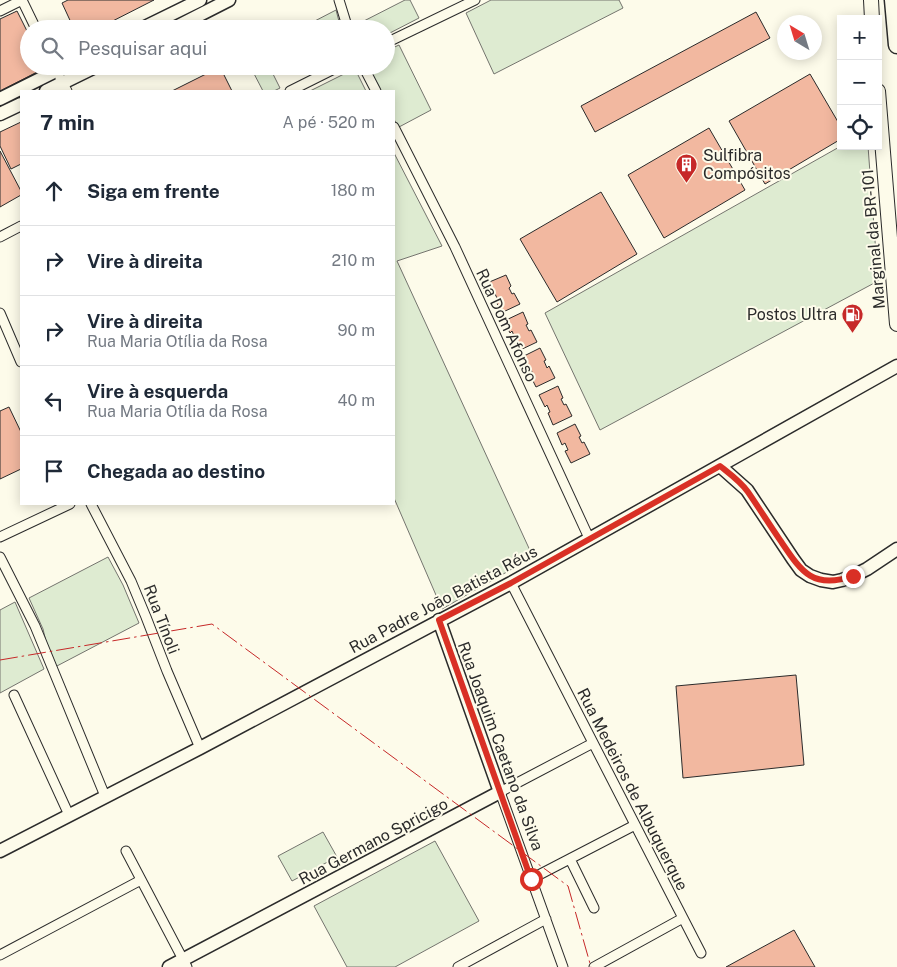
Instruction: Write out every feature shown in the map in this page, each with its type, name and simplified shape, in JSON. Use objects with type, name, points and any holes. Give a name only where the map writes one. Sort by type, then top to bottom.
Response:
[{"type":"highway","points":[[893,0],[897,45]]},
{"type":"main road","points":[[160,20],[200,0]]},
{"type":"main road","points":[[190,20],[229,0]]},
{"type":"main road","points":[[871,0],[872,15]]},
{"type":"main road","points":[[0,99],[46,75]]},
{"type":"main road","points":[[51,90],[65,87],[83,75]]},
{"type":"main road","points":[[0,114],[20,104]]},
{"type":"main road","name":"Marginal da BR-101","points":[[879,105],[897,324]]},
{"type":"main road","name":"Rua Padre João Batista Réus","points":[[0,851],[200,748],[511,583],[897,366]]},
{"type":"main road","points":[[720,466],[747,490],[792,559],[801,570],[810,576],[833,582],[842,580],[867,569],[897,549]]},
{"type":"main road","name":"Rua Joaquim Caetano da Silva","points":[[439,620],[500,792]]},
{"type":"main road","name":"Rua Germano Spricigo","points":[[169,967],[185,963],[500,792]]},
{"type":"street","points":[[0,11],[22,0],[32,20]]},
{"type":"street","points":[[339,0],[345,20]]},
{"type":"street","points":[[395,39],[475,0]]},
{"type":"street","points":[[61,75],[65,87]]},
{"type":"street","points":[[292,90],[322,75]]},
{"type":"street","points":[[368,75],[375,90]]},
{"type":"street","name":"Rua Dom Afonso","points":[[395,129],[455,247],[589,538]]},
{"type":"street","points":[[0,237],[20,227]]},
{"type":"street","points":[[0,313],[20,360]]},
{"type":"street","points":[[0,538],[68,505]]},
{"type":"street","name":"Rua Tínoli","points":[[92,505],[134,587],[166,672],[200,748]]},
{"type":"street","points":[[0,556],[35,626],[105,796]]},
{"type":"street","name":"Rua Medeiros de Albuquerque","points":[[511,583],[701,954]]},
{"type":"street","points":[[14,695],[69,815]]},
{"type":"street","name":"Rua Germano Spricigo","points":[[500,792],[593,743]]},
{"type":"street","name":"Rua Joaquim Caetano da Silva","points":[[500,792],[563,967]]},
{"type":"street","points":[[531,879],[635,825]]},
{"type":"street","points":[[126,851],[185,963]]},
{"type":"street","points":[[570,859],[594,908]]},
{"type":"street","points":[[0,954],[141,880]]},
{"type":"street","points":[[594,967],[683,918]]},
{"type":"street","points":[[461,966],[546,920]]},
{"type":"green space","points":[[405,0],[410,0],[419,18],[395,30],[395,20],[366,20]]},
{"type":"green space","points":[[491,0],[619,0],[623,8],[494,74],[466,13]]},
{"type":"green space","points":[[336,10],[339,20],[317,20]]},
{"type":"green space","points":[[399,45],[431,110],[399,127],[395,122],[395,90],[379,90],[371,75],[395,75],[395,47]]},
{"type":"green space","points":[[255,75],[274,75],[280,88],[276,90],[262,90]]},
{"type":"green space","points":[[342,75],[358,75],[366,90],[312,90]]},
{"type":"green space","points":[[837,148],[837,150],[868,150],[878,281],[600,430],[545,313]]},
{"type":"green space","points":[[395,155],[442,246],[397,261],[533,557],[442,609],[395,500]]},
{"type":"green space","points":[[108,557],[123,585],[139,623],[55,667],[48,650],[43,629],[29,598]]},
{"type":"green space","points":[[15,602],[44,669],[0,693],[0,610]]},
{"type":"green space","points":[[323,832],[337,857],[292,881],[278,856]]},
{"type":"green space","points":[[435,841],[479,921],[395,967],[347,967],[314,906]]},
{"type":"building","points":[[68,0],[154,0],[115,20],[70,20],[62,3]]},
{"type":"building","points":[[17,11],[22,20],[20,75],[31,75],[0,91],[0,19]]},
{"type":"building","points":[[756,12],[770,38],[595,132],[581,106]]},
{"type":"building","points":[[810,74],[837,120],[837,141],[765,184],[729,121]]},
{"type":"building","points":[[204,75],[224,75],[232,90],[174,90]]},
{"type":"building","points":[[20,122],[20,164],[11,169],[0,146],[0,132]]},
{"type":"building","name":"Sulfibra Compósitos","points":[[709,128],[745,190],[664,238],[628,175]]},
{"type":"building","points":[[0,151],[20,189],[20,196],[0,207]]},
{"type":"building","points":[[601,192],[637,254],[557,302],[520,239]]},
{"type":"building","points":[[506,275],[511,286],[509,288],[520,304],[501,313],[496,301],[498,300],[495,294],[492,295],[487,283]]},
{"type":"building","points":[[523,312],[528,324],[526,325],[537,342],[518,351],[512,331],[510,333],[504,321]]},
{"type":"building","points":[[540,348],[546,360],[544,361],[547,368],[549,366],[555,378],[536,387],[530,375],[533,374],[530,368],[527,369],[522,357]]},
{"type":"building","points":[[558,386],[563,398],[561,399],[572,416],[553,425],[547,405],[545,407],[539,395]]},
{"type":"building","points":[[9,407],[20,430],[20,469],[0,479],[0,411]]},
{"type":"building","points":[[575,424],[582,443],[584,442],[590,454],[571,463],[565,451],[568,450],[565,443],[562,445],[557,433]]},
{"type":"building","points":[[796,675],[804,765],[683,778],[676,686]]},
{"type":"building","points":[[794,930],[815,967],[726,967]]},
{"type":"power","points":[[0,660],[212,624],[568,886],[591,967]]},
{"type":"place","name":"Sulfibra Compósitos","points":[[687,183]]},
{"type":"place","name":"Postos Ultra","points":[[853,333]]},
{"type":"route","points":[[531,879],[439,620],[511,583],[720,466],[747,490],[801,570],[810,576],[833,582],[853,576]]}]
